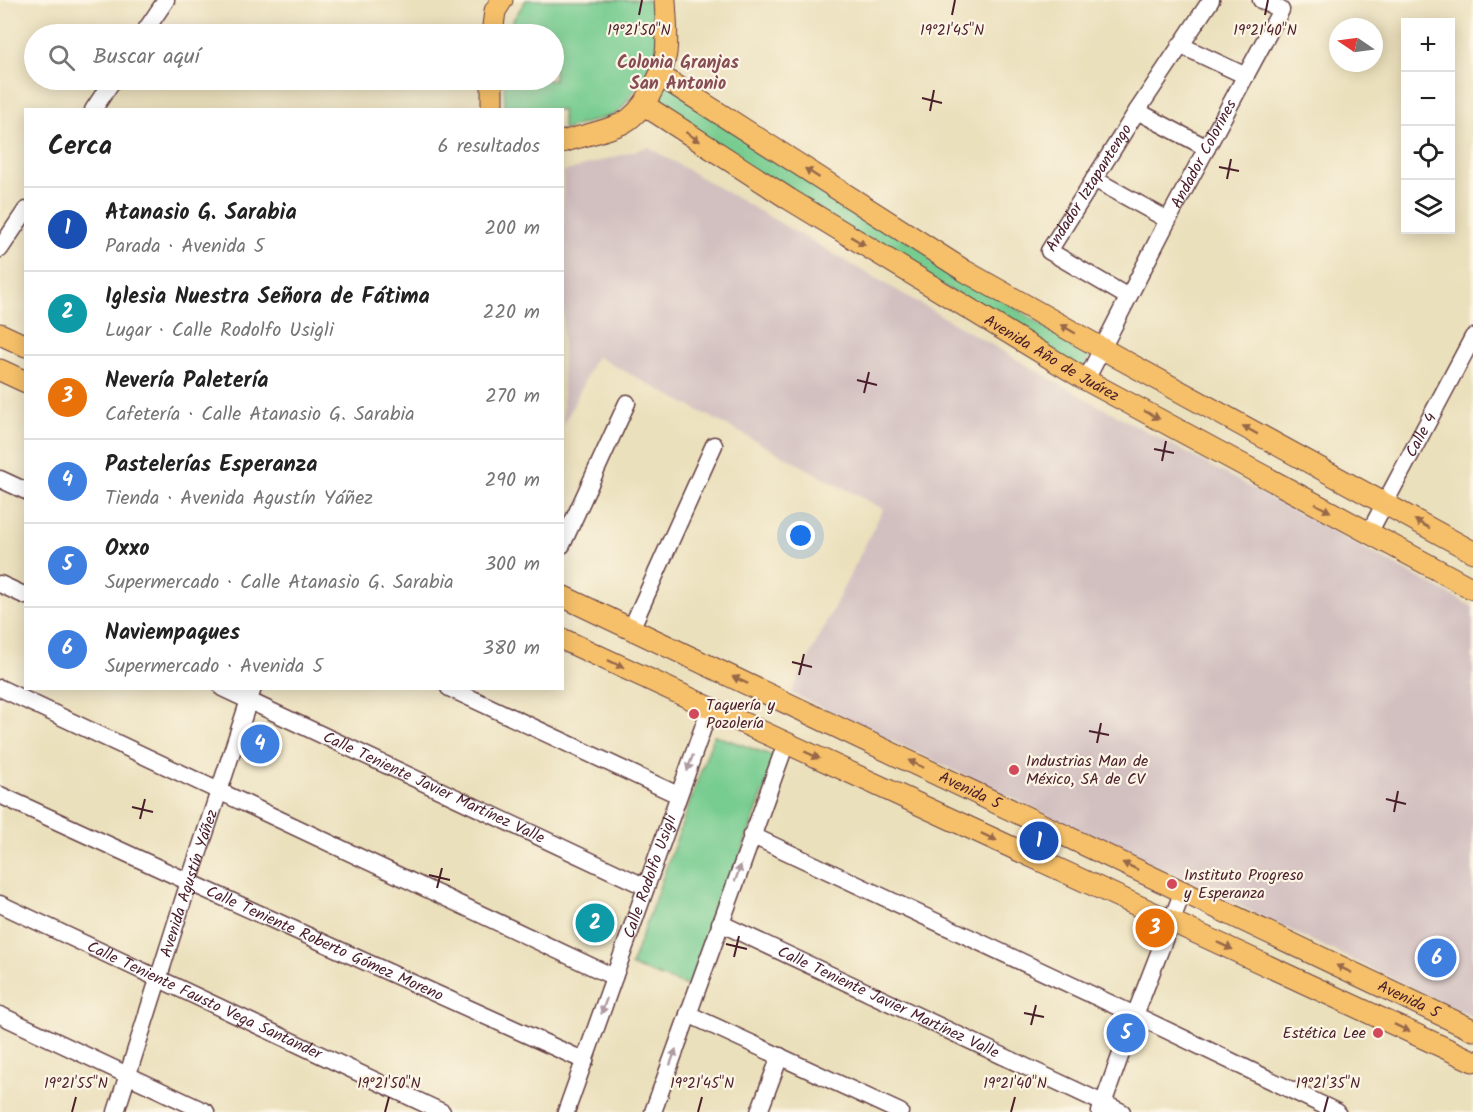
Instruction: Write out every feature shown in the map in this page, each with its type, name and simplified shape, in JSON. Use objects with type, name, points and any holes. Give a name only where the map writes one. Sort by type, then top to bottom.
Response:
[{"type":"main road","points":[[564,141],[621,124],[644,105],[661,76],[666,60],[668,46],[665,0]]},
{"type":"main road","points":[[492,4],[492,24]]},
{"type":"main road","name":"Avenida Año de Juárez","points":[[661,76],[965,271],[1101,349],[1473,552]]},
{"type":"main road","points":[[492,90],[492,108]]},
{"type":"main road","name":"Avenida Año de Juárez","points":[[644,105],[789,199],[1086,380],[1473,589]]},
{"type":"main road","points":[[0,334],[24,345]]},
{"type":"main road","points":[[0,370],[24,381]]},
{"type":"main road","name":"Avenida 5","points":[[564,597],[1473,1030]]},
{"type":"main road","name":"Avenida 5","points":[[564,640],[1473,1061]]},
{"type":"street","points":[[150,24],[166,0]]},
{"type":"street","name":"Andador Iztapantengo","points":[[1128,297],[1049,251],[1137,111],[1211,0]]},
{"type":"street","name":"Andador Colorines","points":[[1128,297],[1281,10],[1261,0]]},
{"type":"street","points":[[1180,45],[1246,76]]},
{"type":"street","points":[[94,108],[106,90]]},
{"type":"street","points":[[1137,111],[1207,148]]},
{"type":"street","points":[[1094,179],[1168,220]]},
{"type":"street","points":[[0,249],[24,213]]},
{"type":"street","points":[[1086,380],[1128,297]]},
{"type":"street","name":"Calle 4","points":[[1369,533],[1473,337]]},
{"type":"street","points":[[564,541],[627,403]]},
{"type":"street","points":[[631,629],[714,445]]},
{"type":"street","points":[[0,479],[24,490]]},
{"type":"street","points":[[0,584],[24,595]]},
{"type":"street","points":[[0,688],[614,977]]},
{"type":"street","name":"Calle Teniente Javier Martínez Valle","points":[[230,690],[251,695],[646,886]]},
{"type":"street","points":[[453,690],[678,795]]},
{"type":"street","name":"Avenida Agustín Yáñez","points":[[116,1112],[251,695]]},
{"type":"street","name":"Calle Rodolfo Usigli","points":[[566,1112],[710,708]]},
{"type":"street","points":[[653,1112],[786,743]]},
{"type":"street","name":"Calle Teniente Roberto Gómez Moreno","points":[[0,795],[585,1061]]},
{"type":"street","points":[[752,835],[1337,1112]]},
{"type":"street","points":[[1102,1108],[1183,891]]},
{"type":"street","name":"Calle Teniente Fausto Vega Santander","points":[[0,904],[442,1112]]},
{"type":"street","name":"Calle Teniente Javier Martínez Valle","points":[[720,923],[1102,1108],[1122,1112]]},
{"type":"street","points":[[688,1014],[900,1112]]},
{"type":"street","points":[[0,1015],[206,1112]]},
{"type":"street","points":[[759,1112],[780,1056]]},
{"type":"shaded area","points":[[648,147],[1077,394],[1473,607],[1473,1017],[791,693],[883,509],[596,356],[564,425],[564,172]]},
{"type":"green space","points":[[526,0],[658,0],[658,55],[616,114],[564,130],[564,108],[505,108],[504,90],[564,90],[564,24],[510,24]]},
{"type":"green space","points":[[663,80],[1090,356],[1085,366],[1080,369],[647,107]]},
{"type":"green space","points":[[714,735],[776,757],[693,988],[631,966]]},
{"type":"place","name":"Taquería y Pozolería","points":[[694,714]]},
{"type":"place","name":"Pastelerías Esperanza","points":[[260,744]]},
{"type":"place","name":"Industrias Man de México, SA de CV","points":[[1014,770]]},
{"type":"place","name":"Atanasio G. Sarabia","points":[[1039,841]]},
{"type":"place","name":"Instituto Progreso y Esperanza","points":[[1172,884]]},
{"type":"place","name":"Iglesia Nuestra Señora de Fátima","points":[[595,923]]},
{"type":"place","name":"Nevería Paletería","points":[[1155,928]]},
{"type":"place","name":"Naviempaques","points":[[1437,958]]},
{"type":"place","name":"Oxxo","points":[[1126,1033]]},
{"type":"place","name":"Estética Lee","points":[[1378,1033]]},
{"type":"district","name":"Colonia Granjas San Antonio","points":[[678,73]]}]
